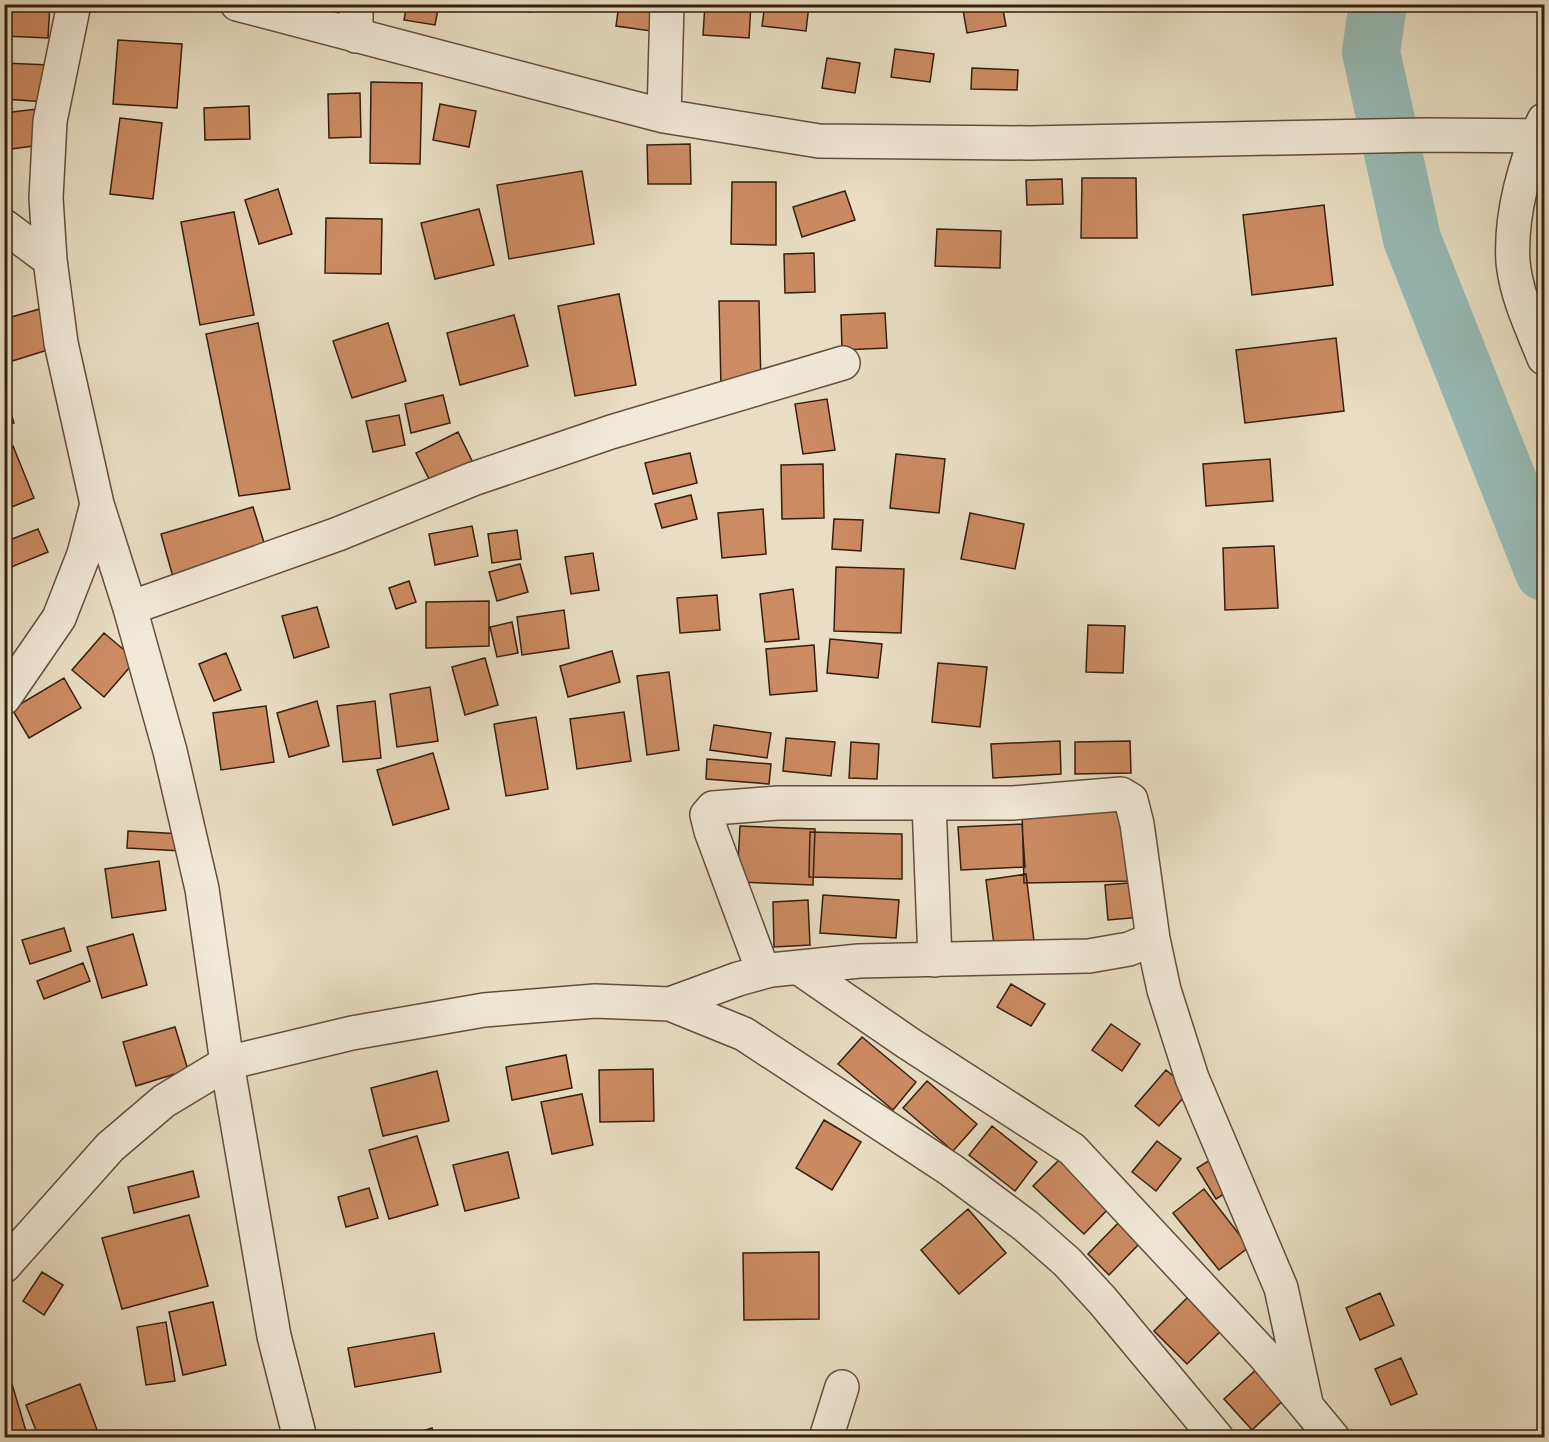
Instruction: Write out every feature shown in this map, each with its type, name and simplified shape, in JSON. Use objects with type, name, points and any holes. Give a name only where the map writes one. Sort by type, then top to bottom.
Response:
[{"type":"street","points":[[74,4],[50,121],[46,198],[50,260],[61,343],[97,504],[130,608],[170,751],[202,889],[227,1063],[274,1336],[300,1437]]},
{"type":"street","points":[[237,4],[356,20],[664,116],[819,141],[1030,143],[1424,135],[1542,130],[1520,193],[1513,263],[1528,320],[1545,358]]},
{"type":"street","points":[[664,116],[667,4]]},
{"type":"street","points":[[4,226],[50,260]]},
{"type":"street","points":[[130,608],[338,534],[473,479],[622,429],[843,363]]},
{"type":"street","points":[[4,698],[59,618],[84,554],[97,504]]},
{"type":"street","points":[[763,971],[711,831],[707,815],[719,805],[1013,803],[1121,794],[1129,797],[1137,824],[1153,939],[1164,990],[1188,1069],[1206,1115],[1281,1288],[1307,1405]]},
{"type":"street","points":[[929,803],[936,960]]},
{"type":"street","points":[[670,1004],[763,971],[859,961],[1089,956],[1129,949],[1153,939]]},
{"type":"street","points":[[799,968],[908,1043],[1072,1149],[1264,1355],[1333,1437]]},
{"type":"street","points":[[4,1266],[110,1147],[164,1101],[227,1063],[352,1033],[484,1010],[595,1001],[670,1004],[744,1034],[951,1170],[1026,1226],[1067,1262],[1102,1300],[1217,1437]]},
{"type":"street","points":[[826,1437],[842,1387]]},
{"type":"building","points":[[4,4],[50,4],[48,38],[4,36]]},
{"type":"building","points":[[407,4],[439,4],[435,25],[404,20]]},
{"type":"building","points":[[503,4],[531,4],[531,12],[503,9]]},
{"type":"building","points":[[619,4],[655,4],[651,31],[616,26]]},
{"type":"building","points":[[705,4],[751,4],[749,38],[703,35]]},
{"type":"building","points":[[765,4],[809,5],[806,31],[762,26]]},
{"type":"building","points":[[962,4],[1002,4],[1006,26],[967,33]]},
{"type":"building","points":[[118,40],[182,44],[177,108],[113,104]]},
{"type":"building","points":[[895,49],[934,54],[930,82],[891,77]]},
{"type":"building","points":[[827,58],[860,63],[855,93],[822,88]]},
{"type":"building","points":[[4,63],[49,65],[47,102],[4,99]]},
{"type":"building","points":[[972,68],[1018,70],[1017,90],[971,89]]},
{"type":"building","points":[[371,82],[422,83],[420,164],[370,163]]},
{"type":"building","points":[[360,93],[361,137],[329,138],[328,94]]},
{"type":"building","points":[[440,104],[476,111],[469,147],[433,140]]},
{"type":"building","points":[[249,106],[250,139],[205,140],[204,108]]},
{"type":"building","points":[[37,109],[41,145],[4,150],[4,113]]},
{"type":"building","points":[[120,118],[162,123],[153,199],[110,194]]},
{"type":"building","points":[[690,144],[691,184],[648,184],[647,145]]},
{"type":"building","points":[[582,171],[594,244],[509,259],[497,185]]},
{"type":"building","points":[[1082,178],[1136,178],[1137,238],[1081,238]]},
{"type":"building","points":[[1062,179],[1063,204],[1027,205],[1026,180]]},
{"type":"building","points":[[732,182],[776,182],[776,245],[731,244]]},
{"type":"building","points":[[278,189],[292,234],[259,244],[245,200]]},
{"type":"building","points":[[845,191],[855,220],[802,237],[793,207]]},
{"type":"building","points":[[1324,205],[1333,285],[1252,295],[1243,215]]},
{"type":"building","points":[[479,209],[494,265],[435,279],[421,223]]},
{"type":"building","points":[[234,212],[254,315],[200,325],[181,222]]},
{"type":"building","points":[[326,218],[382,219],[381,274],[325,273]]},
{"type":"building","points":[[937,229],[1001,231],[1000,268],[935,266]]},
{"type":"building","points":[[814,253],[815,292],[785,293],[784,254]]},
{"type":"building","points":[[619,294],[636,385],[575,396],[558,306]]},
{"type":"building","points":[[719,301],[759,301],[761,387],[721,388]]},
{"type":"building","points":[[43,308],[54,348],[6,363],[4,319]]},
{"type":"building","points":[[885,313],[887,348],[842,350],[841,315]]},
{"type":"building","points":[[514,315],[528,366],[460,385],[447,333]]},
{"type":"building","points":[[258,323],[290,489],[239,496],[206,334]]},
{"type":"building","points":[[388,323],[406,381],[352,398],[333,341]]},
{"type":"building","points":[[1336,338],[1344,411],[1245,423],[1236,350]]},
{"type":"building","points":[[4,392],[14,423],[4,425]]},
{"type":"building","points":[[443,395],[450,423],[411,433],[405,404]]},
{"type":"building","points":[[827,399],[835,450],[803,454],[795,404]]},
{"type":"building","points":[[399,415],[405,445],[373,452],[366,421]]},
{"type":"building","points":[[458,432],[476,469],[434,489],[416,453]]},
{"type":"building","points":[[13,446],[34,498],[4,510],[4,449]]},
{"type":"building","points":[[690,453],[697,483],[653,494],[645,463]]},
{"type":"building","points":[[896,454],[945,459],[939,513],[890,508]]},
{"type":"building","points":[[1270,459],[1273,501],[1206,506],[1203,464]]},
{"type":"building","points":[[823,464],[824,518],[782,519],[781,465]]},
{"type":"building","points":[[691,495],[697,519],[662,528],[655,504]]},
{"type":"building","points":[[253,507],[266,549],[173,577],[161,534]]},
{"type":"building","points":[[763,509],[766,554],[722,558],[718,513]]},
{"type":"building","points":[[970,513],[1024,524],[1015,569],[961,559]]},
{"type":"building","points":[[834,519],[863,520],[861,551],[832,549]]},
{"type":"building","points":[[472,526],[478,556],[435,565],[429,534]]},
{"type":"building","points":[[38,529],[48,552],[4,570],[4,542]]},
{"type":"building","points":[[517,530],[521,559],[492,563],[488,534]]},
{"type":"building","points":[[1274,546],[1278,608],[1225,610],[1223,548]]},
{"type":"building","points":[[593,553],[599,590],[571,594],[565,557]]},
{"type":"building","points":[[520,564],[528,592],[497,601],[489,572]]},
{"type":"building","points":[[836,567],[904,569],[901,633],[834,631]]},
{"type":"building","points":[[409,581],[416,602],[396,609],[389,588]]},
{"type":"building","points":[[793,589],[799,639],[765,642],[760,594]]},
{"type":"building","points":[[717,595],[720,630],[680,633],[677,598]]},
{"type":"building","points":[[489,601],[489,646],[426,648],[426,602]]},
{"type":"building","points":[[317,607],[329,647],[294,658],[282,616]]},
{"type":"building","points":[[564,610],[569,648],[522,655],[517,617]]},
{"type":"building","points":[[512,622],[518,653],[497,657],[490,627]]},
{"type":"building","points":[[1088,625],[1125,626],[1123,673],[1086,672]]},
{"type":"building","points":[[104,633],[136,660],[104,697],[72,670]]},
{"type":"building","points":[[830,639],[882,644],[878,678],[827,673]]},
{"type":"building","points":[[814,645],[817,691],[770,695],[766,649]]},
{"type":"building","points":[[612,651],[620,682],[568,697],[560,666]]},
{"type":"building","points":[[226,653],[241,690],[214,701],[199,664]]},
{"type":"building","points":[[485,658],[498,705],[465,715],[452,667]]},
{"type":"building","points":[[938,663],[987,667],[980,727],[932,722]]},
{"type":"building","points":[[669,672],[679,750],[647,755],[637,676]]},
{"type":"building","points":[[64,678],[81,708],[29,738],[12,709]]},
{"type":"building","points":[[430,687],[438,741],[397,747],[390,694]]},
{"type":"building","points":[[317,701],[329,746],[289,757],[277,713]]},
{"type":"building","points":[[375,701],[381,758],[343,762],[337,706]]},
{"type":"building","points":[[266,706],[274,762],[221,770],[213,713]]},
{"type":"building","points":[[624,712],[631,761],[577,769],[570,719]]},
{"type":"building","points":[[536,717],[548,789],[506,796],[494,724]]},
{"type":"building","points":[[714,725],[771,733],[767,758],[710,750]]},
{"type":"building","points":[[786,738],[835,742],[831,776],[783,771]]},
{"type":"building","points":[[1060,741],[1061,774],[993,778],[991,744]]},
{"type":"building","points":[[1130,741],[1131,773],[1075,774],[1075,742]]},
{"type":"building","points":[[851,742],[879,744],[877,779],[849,778]]},
{"type":"building","points":[[433,753],[449,809],[393,825],[377,770]]},
{"type":"building","points":[[707,759],[771,764],[769,784],[706,779]]},
{"type":"building","points":[[1130,808],[1131,881],[1024,883],[1022,810]]},
{"type":"building","points":[[1022,824],[1025,867],[961,870],[958,827]]},
{"type":"building","points":[[740,826],[815,829],[813,885],[737,882]]},
{"type":"building","points":[[128,831],[183,834],[182,851],[127,848]]},
{"type":"building","points":[[810,832],[902,834],[902,879],[809,877]]},
{"type":"building","points":[[159,861],[166,910],[112,918],[105,869]]},
{"type":"building","points":[[1026,874],[1034,941],[994,945],[986,880]]},
{"type":"building","points":[[1140,882],[1142,917],[1108,920],[1105,885]]},
{"type":"building","points":[[823,895],[899,900],[896,938],[820,933]]},
{"type":"building","points":[[808,900],[810,945],[774,947],[773,902]]},
{"type":"building","points":[[64,928],[71,951],[30,964],[22,940]]},
{"type":"building","points":[[133,934],[147,985],[102,998],[87,947]]},
{"type":"building","points":[[83,963],[90,981],[44,999],[37,981]]},
{"type":"building","points":[[1011,984],[1045,1004],[1031,1026],[997,1007]]},
{"type":"building","points":[[1111,1024],[1140,1044],[1122,1071],[1092,1050]]},
{"type":"building","points":[[175,1027],[188,1070],[136,1086],[123,1042]]},
{"type":"building","points":[[862,1037],[916,1082],[893,1110],[838,1064]]},
{"type":"building","points":[[566,1055],[572,1088],[512,1100],[506,1067]]},
{"type":"building","points":[[653,1069],[654,1121],[600,1122],[599,1070]]},
{"type":"building","points":[[1166,1070],[1190,1090],[1159,1126],[1135,1106]]},
{"type":"building","points":[[437,1071],[449,1121],[383,1136],[371,1088]]},
{"type":"building","points":[[927,1081],[977,1124],[953,1151],[903,1108]]},
{"type":"building","points":[[582,1094],[593,1145],[552,1154],[541,1102]]},
{"type":"building","points":[[824,1120],[861,1142],[832,1190],[796,1168]]},
{"type":"building","points":[[992,1126],[1037,1162],[1015,1191],[969,1155]]},
{"type":"building","points":[[417,1136],[438,1205],[389,1219],[369,1150]]},
{"type":"building","points":[[1157,1141],[1181,1159],[1156,1191],[1132,1172]]},
{"type":"building","points":[[508,1152],[519,1198],[465,1211],[453,1165]]},
{"type":"building","points":[[1215,1157],[1234,1188],[1216,1199],[1197,1168]]},
{"type":"building","points":[[1061,1158],[1111,1206],[1084,1234],[1033,1186]]},
{"type":"building","points":[[193,1171],[199,1197],[134,1213],[128,1187]]},
{"type":"building","points":[[369,1188],[378,1218],[346,1227],[338,1197]]},
{"type":"building","points":[[1204,1189],[1249,1247],[1219,1270],[1173,1213]]},
{"type":"building","points":[[968,1209],[1006,1253],[959,1294],[921,1250]]},
{"type":"building","points":[[189,1215],[208,1286],[122,1309],[102,1238]]},
{"type":"building","points":[[1122,1219],[1143,1240],[1109,1275],[1088,1254]]},
{"type":"building","points":[[819,1252],[819,1319],[744,1320],[743,1253]]},
{"type":"building","points":[[42,1272],[63,1285],[44,1315],[23,1301]]},
{"type":"building","points":[[1380,1293],[1394,1325],[1360,1340],[1346,1308]]},
{"type":"building","points":[[1189,1296],[1223,1329],[1187,1364],[1154,1331]]},
{"type":"building","points":[[213,1302],[226,1365],[183,1375],[169,1312]]},
{"type":"building","points":[[166,1322],[175,1381],[146,1385],[137,1327]]},
{"type":"building","points":[[434,1333],[441,1372],[355,1387],[348,1348]]},
{"type":"building","points":[[1401,1358],[1417,1394],[1391,1405],[1375,1369]]},
{"type":"building","points":[[1260,1366],[1288,1396],[1252,1430],[1224,1399]]},
{"type":"building","points":[[12,1384],[28,1438],[4,1438],[4,1386]]},
{"type":"building","points":[[80,1384],[100,1438],[39,1438],[26,1405]]},
{"type":"building","points":[[432,1428],[435,1438],[401,1438]]},
{"type":"waterway","points":[[1378,4],[1371,52],[1412,239],[1544,572]]}]
